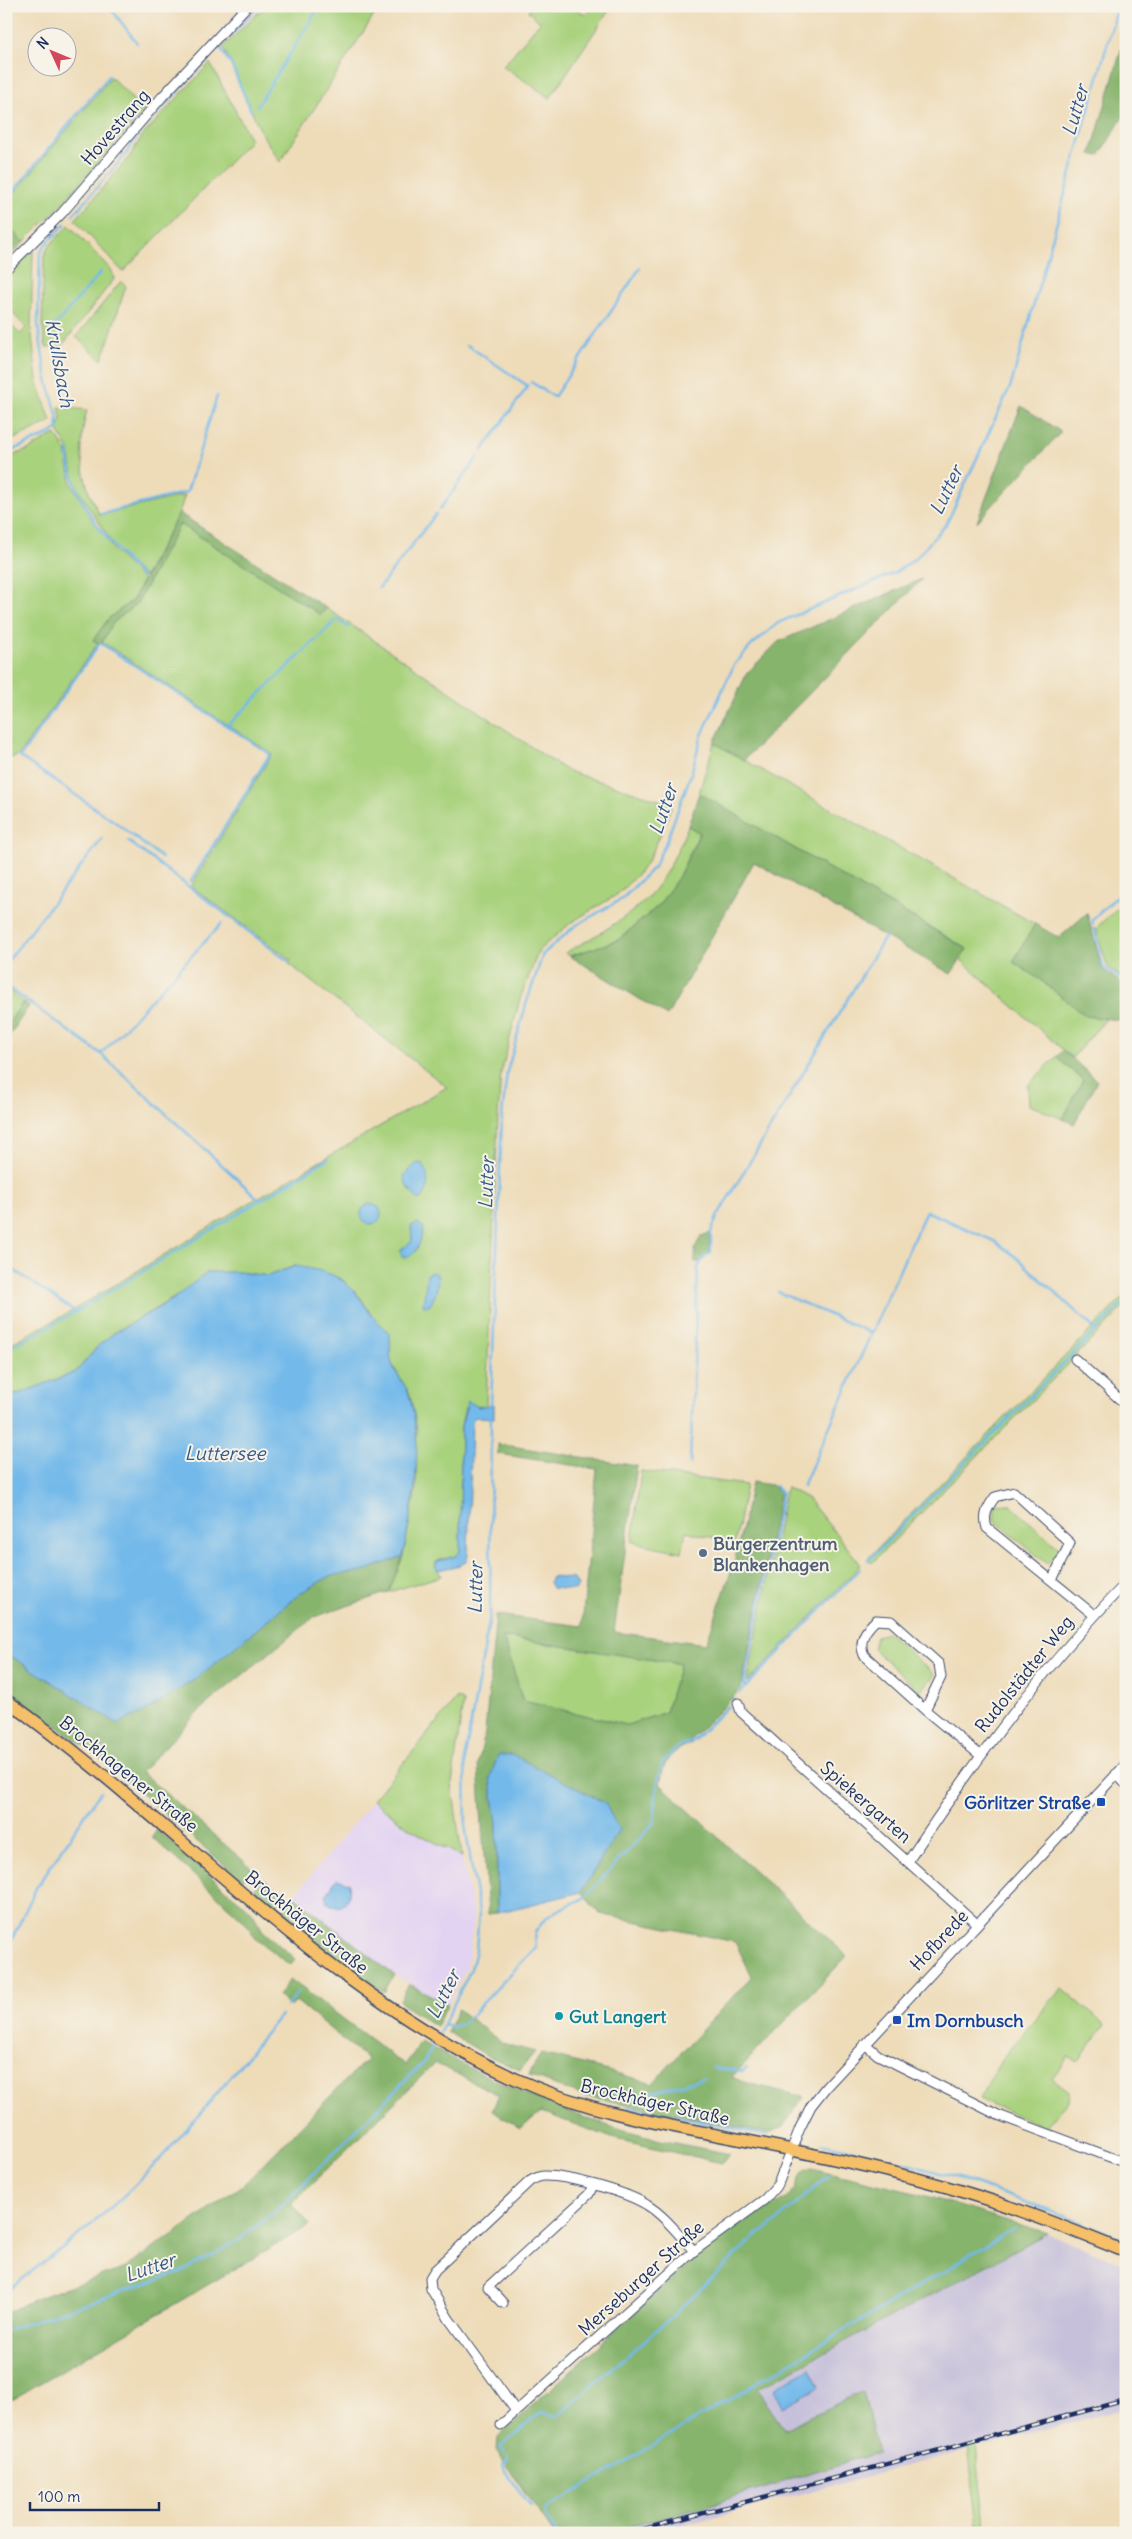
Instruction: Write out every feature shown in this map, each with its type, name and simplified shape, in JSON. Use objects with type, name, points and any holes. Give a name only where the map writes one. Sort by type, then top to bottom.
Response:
[{"type":"main road","name":"Brockhagener Straße","points":[[6,1700],[86,1760],[227,1879]]},
{"type":"main road","name":"Brockhäger Straße","points":[[227,1879],[344,1975],[455,2049],[520,2081],[588,2107],[646,2122],[792,2150],[886,2171],[972,2194],[1038,2216],[1126,2252]]},
{"type":"street","name":"Hovestrang","points":[[6,269],[62,213],[162,97],[247,6]]},
{"type":"street","points":[[1075,1358],[1126,1405]]},
{"type":"street","name":"Rudolstädter Weg","points":[[1052,1580],[1070,1543],[1014,1492],[995,1497],[988,1508],[984,1520],[987,1528],[1094,1615]]},
{"type":"street","name":"Rudolstädter Weg","points":[[909,1860],[980,1755],[1046,1670],[1094,1615],[1126,1583]]},
{"type":"street","name":"Rudolstädter Weg","points":[[925,1710],[940,1677],[939,1664],[891,1621],[876,1620],[862,1637],[861,1648],[864,1655],[925,1710],[980,1755]]},
{"type":"street","name":"Spiekergarten","points":[[738,1703],[741,1712],[755,1725],[860,1821],[868,1824],[909,1860],[977,1924]]},
{"type":"street","name":"Hofbrede","points":[[792,2150],[811,2106],[865,2044],[1126,1764]]},
{"type":"street","points":[[1116,1774],[1126,1784]]},
{"type":"street","points":[[865,2044],[878,2055],[998,2115],[1126,2163]]},
{"type":"street","name":"Merseburger Straße","points":[[502,2425],[694,2250],[765,2199],[778,2184],[792,2150]]},
{"type":"street","points":[[516,2411],[449,2319],[431,2288],[430,2278],[435,2270],[530,2181],[546,2176],[618,2192],[648,2205],[694,2250]]},
{"type":"street","points":[[503,2303],[488,2287],[589,2194],[593,2185]]},
{"type":"shaded area","points":[[373,1800],[410,1829],[462,1857],[474,1914],[467,1967],[448,2004],[394,1975],[294,1896]]},
{"type":"shaded area","points":[[1047,2233],[1126,2265],[1126,2408],[653,2533],[608,2533],[776,2485],[782,2481],[878,2453],[863,2392],[784,2429],[757,2390]]},
{"type":"green space","points":[[265,6],[380,6],[280,162],[262,134],[223,47]]},
{"type":"green space","points":[[532,6],[573,6],[585,15],[592,6],[612,6],[550,98],[503,66],[540,22],[528,11]]},
{"type":"green space","points":[[1126,33],[1126,112],[1099,156],[1091,154]]},
{"type":"green space","points":[[210,63],[251,140],[123,272],[75,220],[130,156],[142,136]]},
{"type":"green space","points":[[111,77],[144,111],[57,209],[24,242],[6,224],[6,203]]},
{"type":"green space","points":[[6,224],[24,242],[6,260]]},
{"type":"green space","points":[[69,225],[112,271],[114,279],[61,347],[46,347],[42,325],[44,255],[49,246]]},
{"type":"green space","points":[[33,251],[31,327],[37,381],[51,421],[6,443],[6,320],[20,334],[26,328],[6,305],[6,276]]},
{"type":"green space","points":[[121,281],[126,286],[102,360],[76,337]]},
{"type":"green space","points":[[1021,406],[1061,432],[977,522]]},
{"type":"green space","points":[[59,407],[87,410],[82,437],[83,464],[89,490],[100,515],[185,495],[179,513],[144,577],[116,549],[74,482],[69,450],[58,431],[61,418]]},
{"type":"green space","points":[[55,434],[66,450],[71,483],[82,502],[114,550],[143,580],[133,600],[109,618],[93,640],[98,643],[18,756],[6,759],[6,458],[28,450]]},
{"type":"green space","points":[[179,513],[326,608],[321,615],[180,524],[137,603],[113,623],[102,642],[98,643],[93,640],[109,618],[133,600]]},
{"type":"green space","points":[[180,524],[321,615],[326,608],[567,771],[672,804],[648,861],[618,894],[572,922],[539,950],[520,999],[501,1073],[486,1406],[465,1407],[461,1426],[460,1551],[457,1556],[439,1560],[435,1565],[441,1576],[389,1592],[403,1556],[416,1488],[417,1429],[410,1395],[391,1362],[388,1333],[372,1316],[361,1298],[342,1279],[295,1266],[268,1276],[238,1272],[187,1290],[114,1333],[99,1345],[76,1372],[21,1393],[6,1395],[6,1346],[72,1311],[254,1200],[447,1087],[289,964],[291,960],[191,886],[272,754],[102,642],[113,623],[137,603]]},
{"type":"green space","points":[[922,579],[744,760],[714,743],[747,673],[778,642]]},
{"type":"green space","points":[[714,743],[1035,924],[1013,962],[1039,979],[1086,1016],[1106,1019],[1072,1058],[960,959],[966,948],[699,793]]},
{"type":"green space","points":[[699,793],[967,949],[951,974],[754,862],[667,1016],[570,956],[618,940],[658,906],[678,878],[700,833],[688,826]]},
{"type":"green space","points":[[688,826],[700,832],[678,878],[658,906],[618,940],[570,956],[565,953],[619,921],[648,897],[666,873]]},
{"type":"green space","points":[[1126,900],[1125,980],[1107,966],[1096,928]]},
{"type":"green space","points":[[1087,913],[1102,969],[1126,986],[1126,1021],[1086,1016],[1039,979],[1013,962],[1035,924],[1059,938]]},
{"type":"green space","points":[[6,988],[23,1002],[6,1027]]},
{"type":"green space","points":[[23,1002],[29,1006],[6,1041],[6,1027]]},
{"type":"green space","points":[[1063,1050],[1097,1081],[1074,1124],[1063,1119],[1083,1080],[1056,1057]]},
{"type":"green space","points":[[1056,1057],[1083,1080],[1063,1119],[1029,1105],[1028,1085]]},
{"type":"green space","points":[[710,1233],[710,1251],[699,1262],[695,1262],[695,1248],[701,1236]]},
{"type":"green space","points":[[1126,1294],[1126,1305],[872,1563],[867,1559]]},
{"type":"green space","points":[[498,1444],[637,1466],[614,1632],[706,1644],[735,1560],[752,1482],[771,1485],[780,1492],[741,1689],[690,1740],[691,1743],[672,1754],[663,1769],[660,1784],[847,1956],[732,2077],[743,2082],[805,2097],[796,2106],[784,2127],[768,2133],[581,2095],[529,2075],[541,2053],[653,2083],[752,1976],[735,1942],[600,1914],[581,1892],[618,1830],[490,1778],[497,1822],[497,1913],[488,1914],[478,1765],[485,1733],[496,1615],[582,1626],[597,1469],[498,1454]],"holes":[[[503,1637],[680,1664],[666,1712],[627,1725],[523,1701]]]},
{"type":"green space","points":[[641,1471],[746,1485],[735,1543],[686,1531],[682,1552],[632,1542]]},
{"type":"green space","points":[[786,1487],[807,1498],[859,1562],[859,1567],[747,1683]]},
{"type":"green space","points":[[1009,1504],[1060,1549],[1047,1564],[994,1520],[995,1505]]},
{"type":"green space","points":[[403,1556],[389,1592],[314,1617],[203,1707],[141,1772],[253,1869],[242,1880],[93,1752],[6,1690],[6,1653],[118,1724],[197,1678],[302,1592],[332,1575],[362,1572]]},
{"type":"green space","points":[[888,1633],[935,1675],[920,1691],[873,1649],[876,1636]]},
{"type":"green space","points":[[503,1637],[680,1664],[666,1712],[627,1725],[523,1701]]},
{"type":"green space","points":[[457,1698],[463,1702],[452,1784],[462,1857],[410,1829],[373,1800]]},
{"type":"green space","points":[[157,1830],[252,1912],[263,1931],[295,1959],[290,1965],[257,1940],[244,1921],[152,1837]]},
{"type":"green space","points":[[264,1878],[284,1896],[274,1907],[253,1890]]},
{"type":"green space","points":[[294,1896],[394,1975],[384,1992],[356,1973],[281,1913]]},
{"type":"green space","points":[[290,1979],[405,2065],[421,2042],[516,2090],[565,2110],[643,2136],[730,2154],[722,2163],[615,2139],[541,2112],[521,2128],[492,2111],[499,2095],[435,2063],[292,2203],[310,2225],[6,2403],[6,2313],[37,2298],[126,2268],[245,2183],[367,2059],[296,2001],[291,2007],[278,1996]]},
{"type":"green space","points":[[409,1984],[448,2004],[436,2026],[403,2005],[400,2000]]},
{"type":"green space","points":[[1062,1988],[1105,2025],[1078,2062],[1069,2056],[1052,2078],[1069,2091],[1068,2101],[1045,2127],[979,2099],[1003,2057]]},
{"type":"green space","points":[[458,2009],[502,2043],[535,2052],[520,2070],[490,2057],[447,2032]]},
{"type":"green space","points":[[811,2168],[923,2195],[1047,2233],[757,2389],[784,2429],[863,2391],[878,2453],[782,2481],[776,2485],[608,2533],[553,2533],[497,2451],[498,2437],[699,2254],[739,2225],[786,2199],[795,2188],[802,2172]]},
{"type":"green space","points":[[976,2446],[986,2533],[979,2533],[968,2448]]},
{"type":"water","points":[[417,1163],[423,1164],[427,1173],[428,1184],[425,1194],[418,1200],[406,1185],[404,1175]]},
{"type":"water","points":[[371,1204],[378,1207],[381,1214],[378,1221],[371,1224],[364,1221],[361,1214],[364,1207]]},
{"type":"water","points":[[418,1223],[424,1228],[418,1247],[412,1254],[403,1257],[400,1251],[412,1241],[411,1226]]},
{"type":"water","name":"Luttersee","points":[[295,1266],[322,1271],[347,1284],[389,1334],[391,1360],[410,1398],[416,1438],[416,1477],[403,1556],[362,1572],[332,1575],[302,1592],[197,1678],[149,1709],[118,1724],[6,1653],[6,1441],[9,1426],[6,1422],[6,1395],[21,1393],[76,1372],[99,1345],[114,1333],[172,1300],[207,1272],[238,1272],[268,1276]]},
{"type":"water","points":[[433,1272],[437,1274],[438,1278],[435,1294],[430,1305],[423,1306],[427,1274]]},
{"type":"water","points":[[468,1401],[478,1407],[494,1404],[494,1418],[476,1417],[472,1421],[468,1554],[466,1562],[439,1570],[436,1568],[436,1562],[456,1556],[460,1551],[461,1426]]},
{"type":"water","points":[[552,1577],[574,1579],[578,1585],[577,1588],[574,1590],[552,1588],[549,1582]]},
{"type":"water","points":[[498,1755],[513,1755],[605,1803],[619,1830],[581,1892],[497,1913],[497,1822],[490,1778]]},
{"type":"water","points":[[337,1879],[349,1883],[350,1887],[348,1898],[338,1908],[328,1903],[326,1894]]},
{"type":"water","points":[[810,2368],[819,2387],[783,2407],[774,2389]]},
{"type":"waterway","points":[[109,6],[137,43]]},
{"type":"waterway","name":"Krullsbach","points":[[218,48],[259,6]]},
{"type":"waterway","points":[[257,106],[320,6]]},
{"type":"waterway","name":"Lutter","points":[[491,1405],[502,1116],[507,1072],[527,1001],[543,954],[575,926],[622,899],[654,867],[666,842],[690,777],[702,735],[734,665],[752,645],[778,623],[896,572],[916,558],[947,523],[1011,385],[1118,6]]},
{"type":"waterway","points":[[219,47],[231,64],[251,111]]},
{"type":"waterway","name":"Krullsbach","points":[[73,215],[126,154],[138,134],[211,56]]},
{"type":"waterway","points":[[6,200],[109,76]]},
{"type":"waterway","name":"Krullsbach","points":[[6,453],[48,435],[58,428],[57,414],[46,376],[38,325],[40,254],[45,245],[65,224]]},
{"type":"waterway","points":[[531,382],[554,397],[640,268]]},
{"type":"waterway","points":[[52,329],[101,272]]},
{"type":"waterway","points":[[467,345],[528,386],[482,451]]},
{"type":"waterway","points":[[101,514],[187,492],[217,396]]},
{"type":"waterway","points":[[68,450],[70,468],[83,503],[104,535],[142,577]]},
{"type":"waterway","points":[[440,509],[478,457]]},
{"type":"waterway","points":[[379,588],[436,514]]},
{"type":"waterway","points":[[227,726],[337,619],[348,627]]},
{"type":"waterway","points":[[162,858],[115,822],[20,757],[100,643],[270,754],[191,881]]},
{"type":"waterway","points":[[6,963],[102,839]]},
{"type":"waterway","points":[[128,841],[288,961]]},
{"type":"waterway","points":[[1093,924],[1092,920],[1126,888]]},
{"type":"waterway","points":[[101,1054],[222,923]]},
{"type":"waterway","points":[[1094,928],[1103,967],[1126,982]]},
{"type":"waterway","points":[[690,1464],[698,1267],[705,1256],[711,1252],[711,1232],[718,1215],[885,937]]},
{"type":"waterway","points":[[6,986],[101,1054],[260,1200]]},
{"type":"waterway","points":[[6,1350],[76,1312],[328,1159]]},
{"type":"waterway","points":[[803,1486],[926,1211],[994,1241],[1015,1256],[1096,1330]]},
{"type":"waterway","points":[[6,1265],[76,1312]]},
{"type":"waterway","points":[[778,1292],[871,1333]]},
{"type":"waterway","points":[[868,1561],[1126,1300]]},
{"type":"waterway","name":"Lutter","points":[[439,2034],[471,1969],[476,1951],[479,1913],[466,1832],[465,1756],[490,1616],[491,1416]]},
{"type":"waterway","points":[[745,1687],[744,1684],[782,1493],[775,1486]]},
{"type":"waterway","points":[[740,1693],[860,1569]]},
{"type":"waterway","points":[[445,2024],[453,2027],[464,2023],[536,1947],[535,1932],[545,1919],[556,1911],[584,1898],[654,1823],[657,1785],[663,1762],[676,1748],[694,1740],[728,1706]]},
{"type":"waterway","points":[[6,1952],[36,1888],[101,1791]]},
{"type":"waterway","points":[[287,2006],[298,1992]]},
{"type":"waterway","points":[[6,2291],[88,2228],[148,2172],[194,2121],[281,2015]]},
{"type":"waterway","name":"Lutter","points":[[6,2330],[181,2272],[239,2240],[279,2208],[424,2062],[436,2041]]},
{"type":"waterway","points":[[713,2068],[743,2071],[747,2067]]},
{"type":"waterway","points":[[632,2098],[704,2078]]},
{"type":"waterway","points":[[628,2107],[767,2135]]},
{"type":"waterway","points":[[822,2143],[875,2155],[962,2179],[1083,2223]]},
{"type":"waterway","points":[[504,2452],[500,2448],[541,2412],[557,2416],[668,2320],[760,2232],[771,2226],[828,2176]]},
{"type":"waterway","points":[[1091,2226],[1126,2241]]},
{"type":"waterway","points":[[556,2533],[546,2517],[545,2510],[1015,2228]]},
{"type":"waterway","points":[[508,2456],[508,2459],[503,2464],[505,2471],[531,2506]]},
{"type":"railway","points":[[629,2533],[1126,2400]]},
{"type":"place","name":"Bürgerzentrum Blankenhagen","points":[[703,1553]]},
{"type":"place","name":"Görlitzer Straße","points":[[1101,1802]]},
{"type":"place","name":"Gut Langert","points":[[559,2016]]},
{"type":"place","name":"Im Dornbusch","points":[[897,2020]]}]
